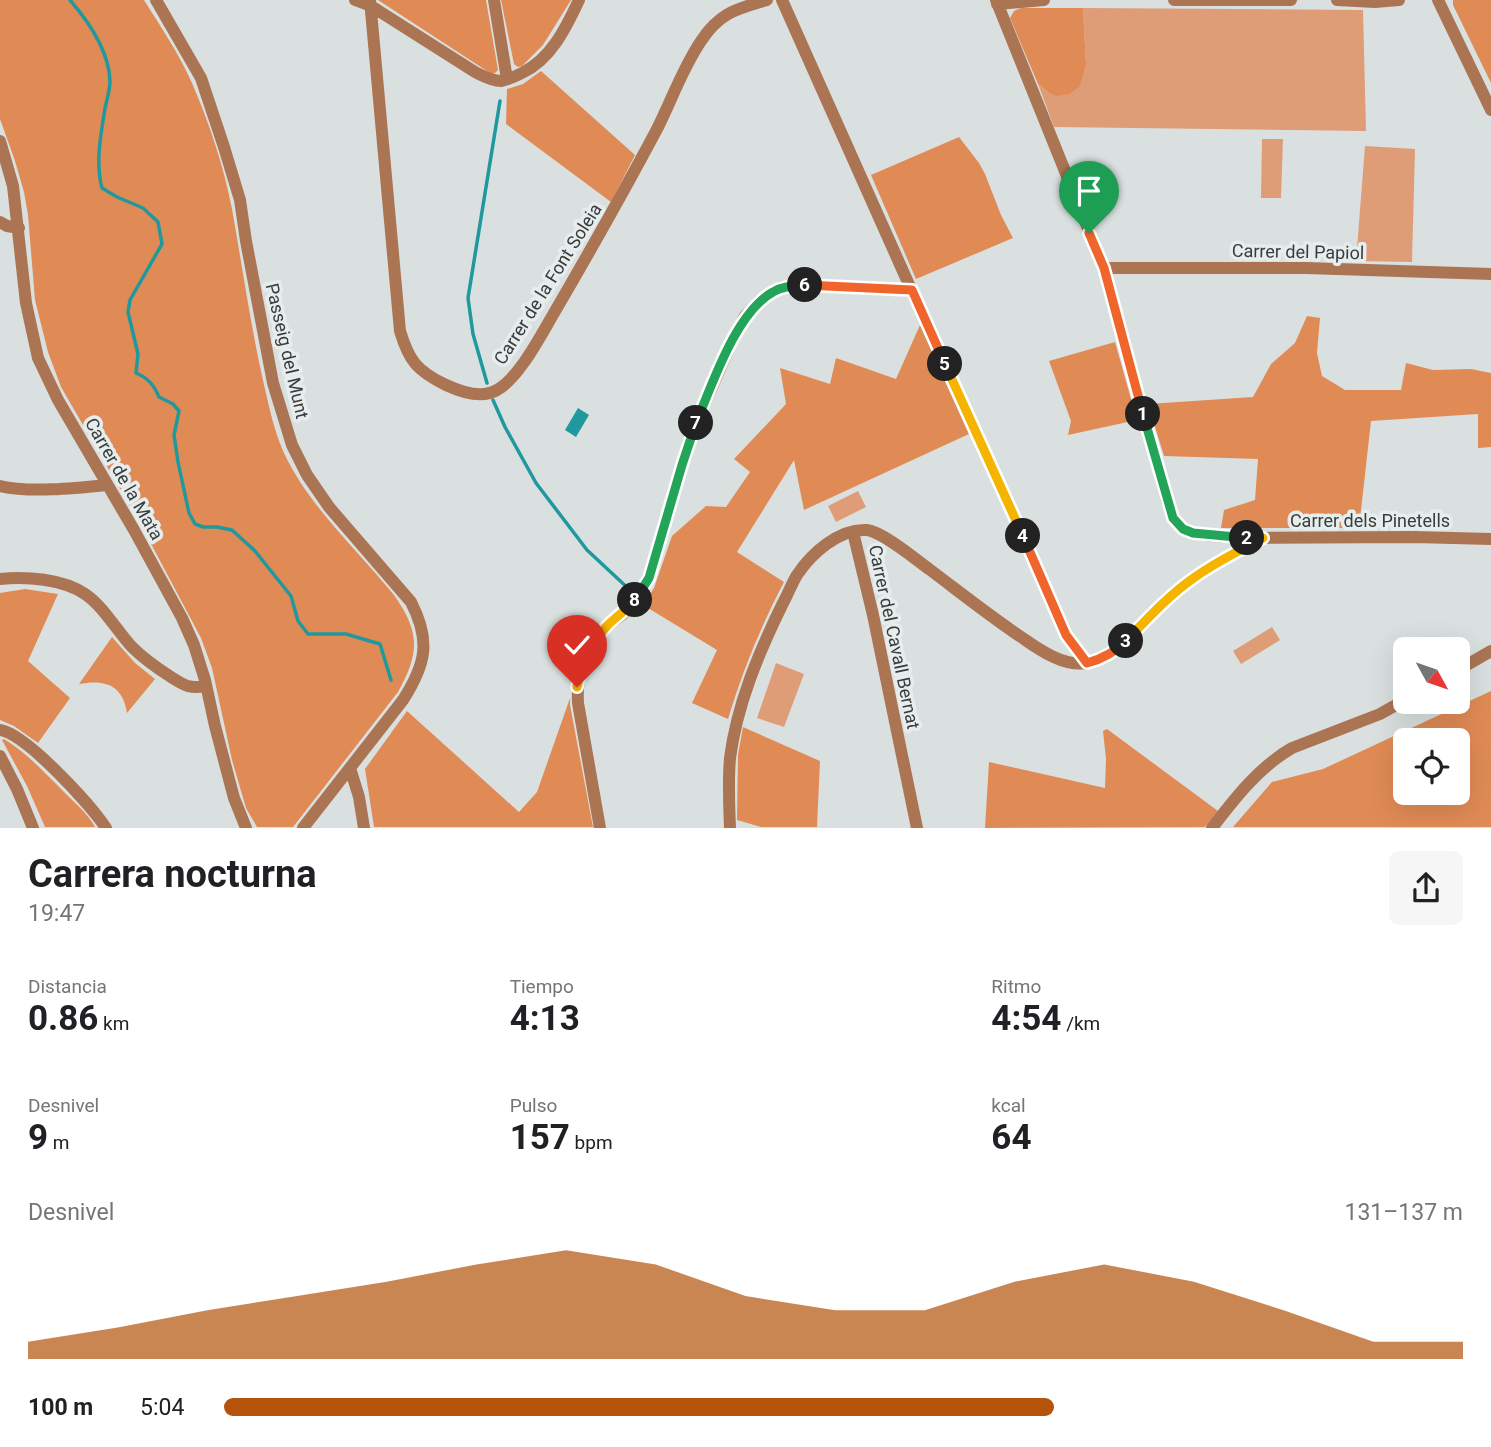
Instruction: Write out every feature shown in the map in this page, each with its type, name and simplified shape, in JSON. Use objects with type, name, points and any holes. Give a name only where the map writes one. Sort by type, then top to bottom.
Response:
[{"type":"street","name":"Passeig del Munt","points":[[156,0],[201,78],[224,147],[240,201],[273,383],[292,445],[307,475],[329,507],[411,602],[420,620],[424,638],[423,658],[416,680],[350,768]]},
{"type":"street","points":[[355,0],[370,3],[475,72],[500,81],[528,70],[546,56],[579,0]]},
{"type":"street","points":[[494,0],[507,79]]},
{"type":"street","name":"Carrer de la Font Soleia","points":[[370,3],[400,331],[407,353],[426,374],[454,388],[486,394],[499,389],[511,378],[536,342],[612,212],[700,42],[724,16],[736,9],[767,0]]},
{"type":"street","points":[[782,0],[1066,635],[1087,663],[1098,660],[1122,645],[1148,617],[1196,576],[1263,538]]},
{"type":"street","points":[[997,2],[1044,0]]},
{"type":"street","points":[[1174,0],[1291,0]]},
{"type":"street","points":[[1337,0],[1399,0]]},
{"type":"street","points":[[1438,0],[1491,110]]},
{"type":"street","name":"Carrer dels Pinetells","points":[[997,2],[1104,268],[1173,518],[1183,529],[1213,536],[1263,538],[1491,539]]},
{"type":"street","name":"Carrer de la Mata","points":[[0,141],[13,186],[26,303],[38,358],[58,400],[134,530],[194,645],[234,798],[246,828]]},
{"type":"street","points":[[0,222],[19,228]]},
{"type":"street","name":"Carrer del Papiol","points":[[1104,268],[1306,268],[1491,274]]},
{"type":"street","points":[[600,828],[578,703],[577,687],[581,668],[588,652],[607,626],[626,611],[649,578],[692,433],[742,322],[759,301],[783,287],[804,285],[912,290]]},
{"type":"street","points":[[0,486],[59,488],[107,485]]},
{"type":"street","points":[[730,828],[730,759],[738,713],[766,638],[797,575],[828,543],[853,532]]},
{"type":"street","name":"Carrer del Cavall Bernat","points":[[917,828],[853,532],[873,532],[899,547],[1036,648],[1069,662],[1087,663]]},
{"type":"street","points":[[0,579],[39,579],[86,594],[131,645],[156,667],[185,686],[206,686]]},
{"type":"street","points":[[1470,663],[1491,651]]},
{"type":"street","points":[[1212,828],[1253,779],[1282,754],[1380,715],[1393,707]]},
{"type":"street","points":[[0,730],[17,737],[41,758],[80,795],[106,828]]},
{"type":"street","points":[[0,757],[33,828]]},
{"type":"street","points":[[303,828],[350,768]]},
{"type":"street","points":[[350,768],[359,797],[364,828]]},
{"type":"shaded area","points":[[0,0],[144,0],[187,72],[225,177],[262,376],[284,453],[320,510],[394,595],[409,620],[414,643],[413,654],[398,692],[293,827],[257,827],[246,808],[232,760],[212,668],[201,638],[140,523],[61,387],[48,352],[35,300],[24,192],[0,119]]},
{"type":"shaded area","points":[[378,0],[486,0],[498,70],[490,73]]},
{"type":"shaded area","points":[[501,0],[571,0],[543,45],[518,67],[514,64]]},
{"type":"shaded area","points":[[1453,0],[1491,0],[1491,83],[1453,5]]},
{"type":"shaded area","points":[[1021,8],[1083,8],[1086,64],[1079,87],[1069,94],[1056,96],[1038,84],[1010,18],[1014,11]]},
{"type":"shaded area","points":[[1083,8],[1363,10],[1366,131],[1054,127],[1038,84],[1048,92],[1086,64]]},
{"type":"shaded area","points":[[541,71],[635,155],[611,202],[506,124],[507,89],[523,84]]},
{"type":"shaded area","points":[[959,137],[985,174],[1013,238],[916,279],[871,175]]},
{"type":"shaded area","points":[[1262,139],[1283,139],[1281,198],[1261,198]]},
{"type":"shaded area","points":[[1365,146],[1415,149],[1412,262],[1356,261]]},
{"type":"shaded area","points":[[1307,316],[1320,318],[1317,353],[1322,376],[1345,390],[1401,390],[1406,363],[1433,370],[1471,369],[1491,373],[1491,447],[1478,448],[1478,414],[1371,421],[1359,528],[1221,528],[1224,510],[1255,500],[1258,459],[1164,456],[1148,404],[1253,397],[1271,364],[1295,343]]},
{"type":"shaded area","points":[[920,325],[969,434],[804,510],[794,460],[737,552],[784,582],[753,649],[728,719],[692,703],[717,650],[643,605],[654,588],[672,536],[706,506],[726,507],[750,472],[734,459],[786,404],[780,368],[830,384],[836,358],[896,379]]},
{"type":"shaded area","points":[[1115,342],[1137,420],[1068,435],[1071,421],[1049,361]]},
{"type":"shaded area","points":[[858,491],[866,507],[836,522],[828,506]]},
{"type":"shaded area","points":[[25,589],[58,594],[28,661],[70,698],[38,743],[14,726],[0,720],[0,593]]},
{"type":"shaded area","points":[[1272,627],[1280,640],[1241,664],[1233,651]]},
{"type":"shaded area","points":[[112,637],[135,663],[155,679],[127,713],[121,696],[111,686],[97,682],[79,684]]},
{"type":"shaded area","points":[[776,663],[804,674],[784,727],[757,718]]},
{"type":"shaded area","points":[[1491,691],[1491,827],[1233,827],[1272,782],[1323,769],[1393,736],[1393,805],[1470,805],[1470,728],[1411,728],[1441,714],[1470,714],[1470,701]]},
{"type":"shaded area","points":[[570,698],[593,827],[374,827],[365,769],[407,711],[519,812],[537,792]]},
{"type":"shaded area","points":[[743,727],[820,761],[817,827],[761,827],[737,820],[738,755]]},
{"type":"shaded area","points":[[1107,729],[1218,811],[1205,827],[985,828],[989,762],[1105,788],[1103,731]]},
{"type":"shaded area","points":[[2,740],[44,772],[95,827],[45,827]]},
{"type":"water","points":[[578,408],[589,415],[576,437],[565,430]]},
{"type":"waterway","points":[[70,0],[97,38],[109,70],[110,88],[99,148],[102,188],[143,208],[158,222],[162,244],[130,300],[128,312],[138,354],[136,373],[150,382],[159,397],[173,404],[179,411],[174,435],[189,513],[195,524],[232,530],[255,551],[291,596],[298,621],[308,634],[346,634],[380,644],[391,680]]},
{"type":"waterway","points":[[487,383],[473,334],[468,298],[500,101]]},
{"type":"waterway","points":[[493,400],[536,483],[587,550],[631,591]]},
{"type":"route","points":[[577,687],[588,652],[607,626],[626,611],[641,593],[649,578],[692,433],[738,329],[759,301],[783,287],[804,285],[912,290],[1066,635],[1087,663],[1098,660],[1122,645],[1172,594],[1196,576],[1263,538],[1193,533],[1183,529],[1173,518],[1104,268],[1089,233]]}]
